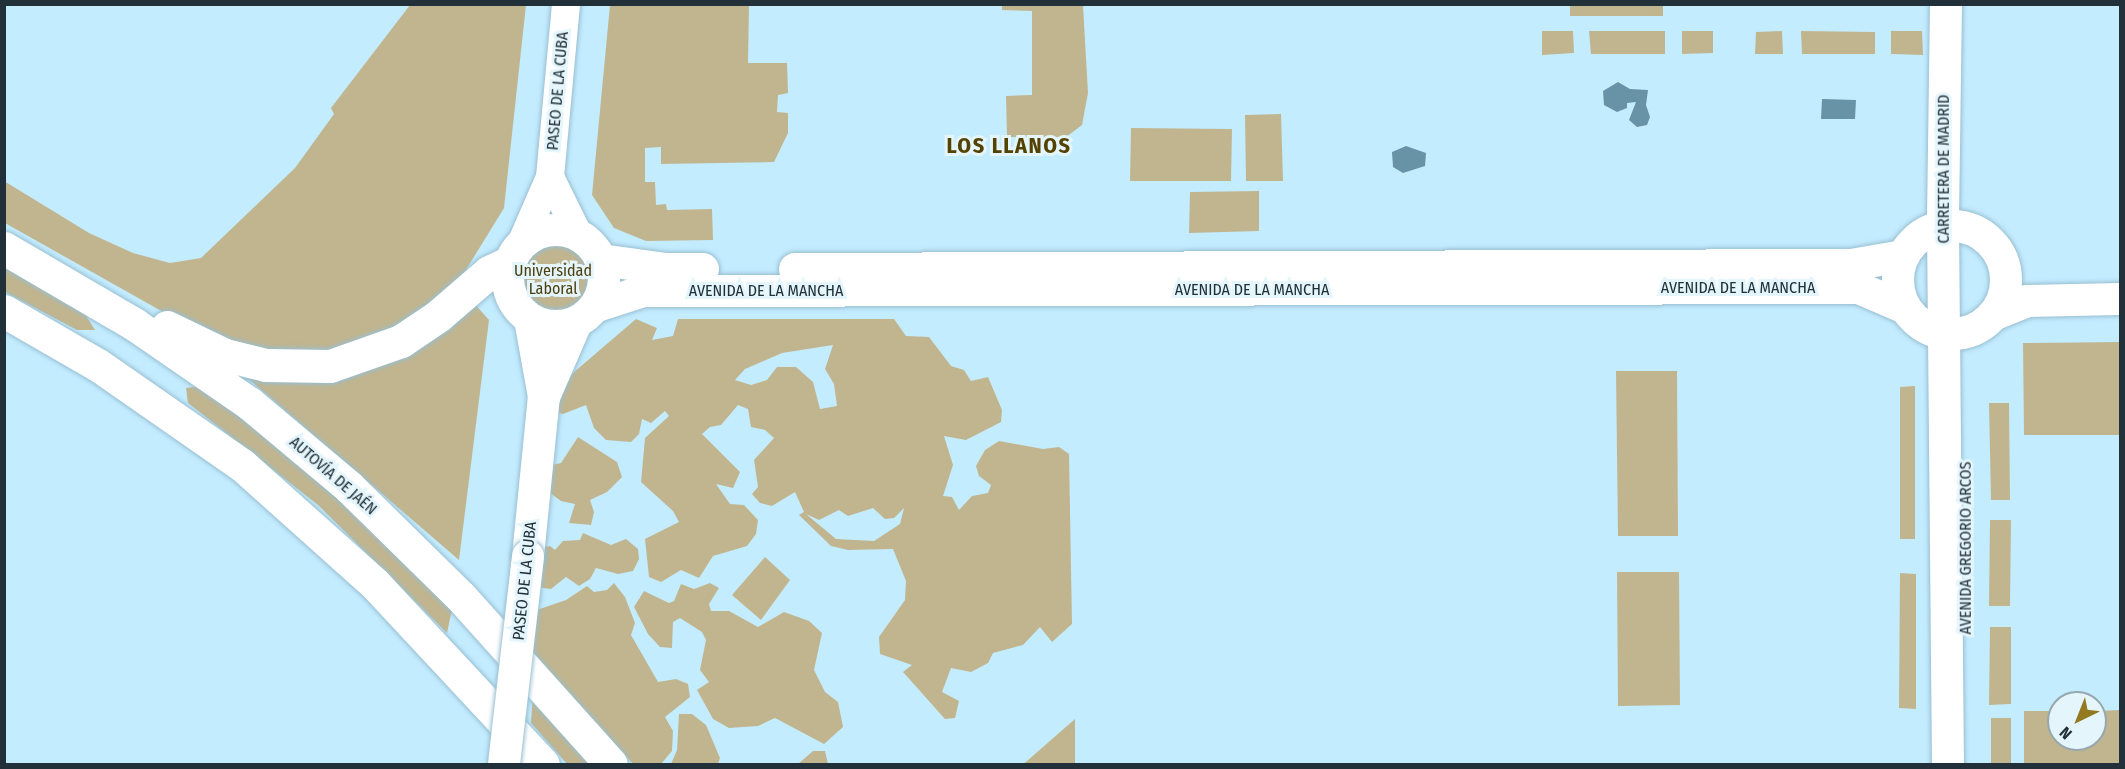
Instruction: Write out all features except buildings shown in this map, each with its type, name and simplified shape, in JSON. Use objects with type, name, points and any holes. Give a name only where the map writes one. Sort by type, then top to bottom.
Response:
[{"type":"highway","points":[[4,248],[225,355],[266,365],[299,367],[330,366],[402,341],[438,316],[489,272],[515,254]]},
{"type":"highway","name":"AUTOVÍA DE JAÉN","points":[[4,248],[134,324],[249,403],[349,487],[461,597],[611,765]]},
{"type":"highway","points":[[4,311],[98,365],[242,465],[375,584],[543,765]]},
{"type":"main road","name":"PASEO DE LA CUBA","points":[[550,177],[566,4]]},
{"type":"main road","name":"CARRETERA DE MADRID","points":[[1946,4],[1954,226],[1955,333]]},
{"type":"main road","name":"CARRETERA DE MADRID","points":[[1954,226],[1967,4]]},
{"type":"main road","points":[[550,177],[579,236],[601,260],[603,291],[586,314],[560,327],[530,319],[511,296],[515,254],[550,177]]},
{"type":"main road","points":[[1905,308],[1897,282],[1903,256],[1919,236],[1954,226],[1982,235],[1996,249],[2004,267],[2004,292],[1993,315]]},
{"type":"main road","points":[[515,254],[542,232],[567,231],[579,236]]},
{"type":"main road","name":"AVENIDA DE LA MANCHA","points":[[601,260],[666,269],[1840,266],[1903,256]]},
{"type":"main road","points":[[2004,267],[2030,282],[2121,281]]},
{"type":"main road","name":"AVENIDA DE LA MANCHA","points":[[586,314],[644,291],[1859,288],[1905,308],[1922,325],[1955,333]]},
{"type":"main road","points":[[1955,333],[2027,301],[2121,299]]},
{"type":"main road","name":"PASEO DE LA CUBA","points":[[544,397],[586,314]]},
{"type":"main road","name":"PASEO DE LA CUBA","points":[[504,765],[544,397],[530,319]]},
{"type":"main road","name":"AVENIDA GREGORIO ARCOS","points":[[1954,761],[1955,333]]},
{"type":"green space","points":[[410,5],[526,5],[504,208],[461,278],[396,328],[334,351],[268,355],[188,326],[5,223],[4,181],[89,233],[133,253],[170,263],[201,258],[295,168],[334,114],[331,108]]},
{"type":"green space","points":[[610,5],[749,5],[748,63],[787,63],[788,93],[778,95],[777,112],[788,113],[788,133],[774,162],[661,164],[661,147],[645,148],[645,182],[655,182],[656,205],[666,204],[667,210],[712,209],[713,240],[646,241],[614,228],[592,195]]},
{"type":"green space","points":[[1002,5],[1083,5],[1088,93],[1082,125],[1066,137],[1007,137],[1006,96],[1032,95],[1032,11],[1002,10]]},
{"type":"green space","points":[[1570,5],[1663,5],[1663,16],[1570,16]]},
{"type":"green space","points":[[1542,31],[1573,31],[1574,53],[1542,55]]},
{"type":"green space","points":[[1589,31],[1665,31],[1665,54],[1591,54]]},
{"type":"green space","points":[[1682,31],[1713,31],[1713,53],[1682,54]]},
{"type":"green space","points":[[1782,31],[1783,54],[1755,54],[1756,32]]},
{"type":"green space","points":[[1801,31],[1875,32],[1875,54],[1802,54]]},
{"type":"green space","points":[[1891,31],[1922,31],[1923,55],[1891,54]]},
{"type":"green space","points":[[1281,114],[1283,181],[1246,181],[1245,115]]},
{"type":"green space","points":[[1131,128],[1232,129],[1231,181],[1130,181]]},
{"type":"green space","points":[[1259,191],[1259,231],[1189,233],[1190,192]]},
{"type":"green space","name":"Universidad Laboral","points":[[554,243],[568,246],[580,254],[588,266],[591,280],[588,294],[580,306],[568,314],[554,317],[540,314],[528,306],[520,294],[517,280],[520,266],[528,254],[540,246]]},
{"type":"green space","points":[[4,263],[80,306],[95,330],[77,330],[5,292]]},
{"type":"green space","points":[[473,302],[489,320],[459,560],[237,369],[275,376]]},
{"type":"green space","points":[[636,319],[657,328],[652,340],[673,336],[678,319],[894,319],[906,336],[929,337],[951,366],[964,370],[971,381],[988,377],[1002,410],[1001,422],[966,440],[944,436],[953,465],[943,496],[952,497],[959,510],[972,496],[988,493],[991,485],[979,476],[976,466],[985,450],[999,441],[1043,449],[1059,447],[1069,454],[1072,624],[1052,642],[1040,627],[1023,645],[993,653],[988,663],[971,672],[951,668],[942,692],[959,701],[955,718],[945,719],[903,672],[912,665],[880,654],[879,637],[905,600],[906,581],[893,549],[848,550],[831,546],[799,515],[804,512],[795,492],[772,506],[760,503],[752,494],[758,487],[754,460],[774,438],[765,430],[751,427],[748,409],[738,405],[721,425],[710,427],[702,434],[740,472],[733,488],[716,484],[730,504],[744,505],[758,520],[756,534],[747,546],[713,556],[699,578],[681,570],[661,582],[649,577],[645,539],[679,522],[673,511],[641,482],[645,438],[669,416],[665,411],[651,423],[642,419],[639,434],[631,442],[606,440],[594,428],[586,405],[563,414],[553,412],[562,387],[573,373]],"holes":[[[833,345],[825,369],[834,384],[837,406],[820,409],[813,382],[796,367],[777,367],[767,380],[751,385],[735,380],[745,369],[782,353]],[[873,508],[885,519],[894,518],[904,508],[900,524],[874,541],[836,539],[806,514],[819,520],[839,510],[848,516]]]},
{"type":"green space","points":[[2120,342],[2120,435],[2024,435],[2023,343]]},
{"type":"green space","points":[[1616,371],[1677,371],[1678,536],[1618,536]]},
{"type":"green space","points":[[201,386],[277,440],[453,605],[447,633],[318,505],[188,403],[186,388]]},
{"type":"green space","points":[[1915,386],[1915,539],[1900,539],[1900,387]]},
{"type":"green space","points":[[1989,403],[2009,403],[2010,500],[1991,500]]},
{"type":"green space","points":[[578,437],[617,462],[622,477],[607,492],[590,500],[594,512],[591,525],[569,523],[575,504],[561,501],[546,490],[548,466],[561,463]]},
{"type":"green space","points":[[1990,520],[2011,520],[2010,606],[1989,606]]},
{"type":"green space","points":[[583,533],[611,545],[626,539],[638,549],[639,559],[633,571],[618,574],[596,568],[590,579],[579,586],[566,577],[551,589],[536,587],[540,548],[550,546],[555,550],[563,541],[580,540]]},
{"type":"green space","points":[[765,557],[790,580],[761,620],[732,595]]},
{"type":"green space","points":[[1617,572],[1679,572],[1680,705],[1618,706]]},
{"type":"green space","points":[[1900,573],[1916,574],[1916,709],[1899,708]]},
{"type":"green space","points":[[614,583],[625,597],[635,623],[631,635],[658,682],[676,679],[688,684],[690,697],[665,717],[673,731],[672,751],[661,764],[633,764],[530,652],[534,611],[566,600],[587,586],[594,592],[607,590]]},
{"type":"green space","points":[[710,583],[719,588],[709,604],[711,611],[729,611],[758,627],[784,612],[809,621],[822,633],[814,670],[825,692],[838,702],[843,727],[824,744],[775,718],[758,726],[729,728],[713,719],[697,690],[709,682],[700,670],[706,640],[702,632],[680,618],[673,622],[672,648],[660,647],[648,634],[634,607],[644,591],[669,603],[674,601],[681,584],[694,589]]},
{"type":"green space","points":[[1990,627],[2011,627],[2011,704],[1989,705]]},
{"type":"green space","points":[[533,692],[598,764],[567,764],[531,723]]},
{"type":"green space","points":[[2120,710],[2120,764],[2024,764],[2024,711],[2047,711],[2047,751],[2107,751],[2107,711]]},
{"type":"green space","points":[[679,714],[692,714],[706,725],[720,758],[718,764],[671,764],[677,750]]},
{"type":"green space","points":[[1991,718],[2011,718],[2011,764],[1991,764]]},
{"type":"green space","points":[[1075,719],[1075,764],[1023,764],[1027,761]]},
{"type":"green space","points":[[813,751],[825,751],[828,764],[798,764]]},
{"type":"water","points":[[1618,82],[1630,89],[1648,90],[1646,105],[1650,117],[1647,125],[1637,127],[1629,120],[1636,102],[1627,103],[1627,108],[1617,112],[1604,105],[1603,91]]},
{"type":"water","points":[[1822,99],[1856,100],[1855,119],[1821,119]]},
{"type":"water","points":[[1406,146],[1426,153],[1425,166],[1403,173],[1393,167],[1392,152]]},
{"type":"district","name":"LOS LLANOS","points":[[1009,146]]}]
